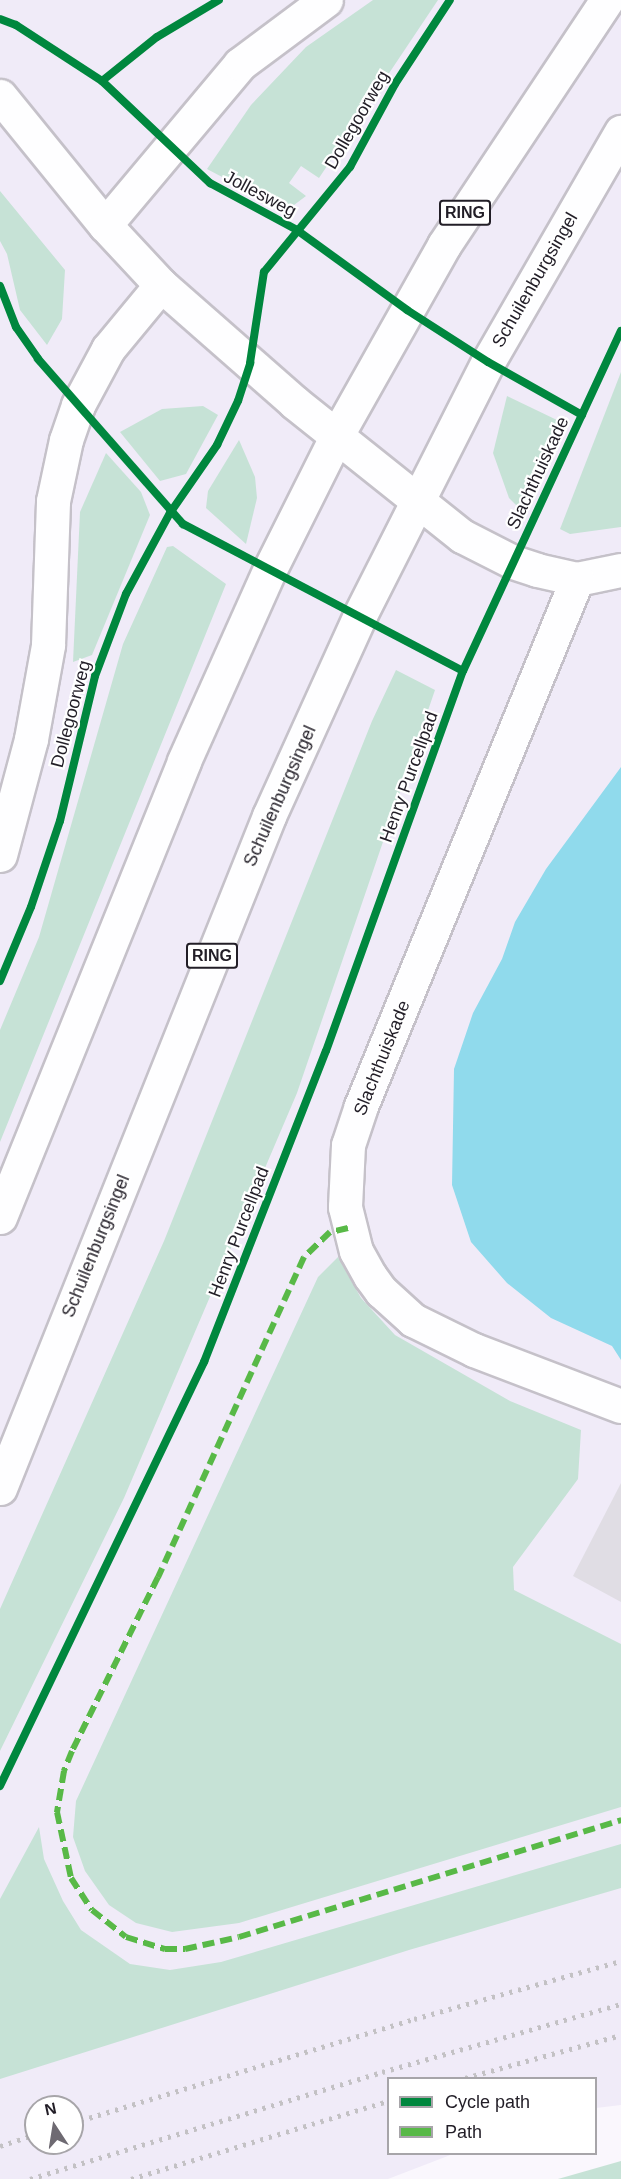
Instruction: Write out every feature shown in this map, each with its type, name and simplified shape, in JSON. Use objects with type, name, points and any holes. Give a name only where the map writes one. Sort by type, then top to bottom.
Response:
[{"type":"main road","points":[[105,225],[240,64],[327,0]]},
{"type":"main road","name":"RING","points":[[0,1217],[184,761],[270,569],[337,435],[444,245],[608,0]]},
{"type":"main road","points":[[0,96],[105,225],[161,285],[337,435],[462,536],[513,562],[577,579],[621,570]]},
{"type":"main road","name":"Schuilenburgsingel","points":[[0,1488],[269,816],[416,499],[488,362],[621,132]]},
{"type":"main road","name":"Dollegoorweg","points":[[0,855],[31,739],[48,645],[53,501],[66,440],[78,405],[108,349],[161,285]]},
{"type":"main road","name":"Slachthuiskade","points":[[577,579],[361,1106],[348,1145],[345,1207],[356,1251],[370,1276],[381,1292],[413,1320],[474,1350],[621,1406]]},
{"type":"shaded area","points":[[0,0],[621,0],[621,2105],[597,2108],[597,2077],[387,2077],[387,2155],[450,2155],[388,2179],[0,2179]]},
{"type":"green space","points":[[373,0],[438,0],[319,178],[301,166],[289,183],[306,196],[294,205],[273,204],[207,169],[251,105],[306,47]]},
{"type":"green space","points":[[0,191],[65,270],[62,319],[47,345],[20,310],[7,254],[0,241]]},
{"type":"green space","points":[[621,372],[621,527],[570,534],[560,529]]},
{"type":"green space","points":[[507,396],[559,421],[522,511],[509,498],[493,453]]},
{"type":"green space","points":[[203,406],[218,415],[186,474],[160,481],[120,432],[162,409]]},
{"type":"green space","points":[[239,440],[255,477],[257,498],[246,544],[206,508],[208,491]]},
{"type":"green space","points":[[106,453],[141,492],[150,515],[92,655],[73,662],[80,512]]},
{"type":"green space","points":[[173,546],[226,584],[0,1142],[0,1030],[39,937],[123,644],[167,547]]},
{"type":"green space","points":[[396,670],[435,690],[297,1093],[124,1498],[0,1751],[0,1609],[164,1241],[372,721]]},
{"type":"green space","points":[[338,1257],[361,1298],[395,1335],[510,1401],[581,1430],[578,1479],[513,1567],[514,1590],[621,1644],[621,1807],[239,1923],[172,1932],[136,1923],[109,1905],[85,1871],[73,1837],[76,1801],[318,1277]]},
{"type":"green space","points":[[39,1827],[44,1859],[63,1901],[81,1930],[130,1964],[170,1970],[221,1962],[621,1844],[621,1888],[409,1950],[0,2079],[0,1899]]},
{"type":"green space","points":[[621,2161],[621,2179],[558,2179]]},
{"type":"water","points":[[621,767],[621,1360],[612,1346],[551,1318],[507,1283],[471,1242],[452,1185],[454,1069],[473,1013],[502,959],[515,922],[546,869]]},
{"type":"building","points":[[621,1483],[621,1602],[573,1576]]},
{"type":"railway","points":[[84,2119],[414,2019],[621,1961]]},
{"type":"railway","points":[[30,2179],[382,2072],[621,2004]]},
{"type":"railway","points":[[469,2077],[621,2035]]},
{"type":"railway","points":[[131,2179],[387,2101]]},
{"type":"railway","points":[[0,2146],[24,2138]]},
{"type":"marked path","points":[[348,1228],[330,1232],[304,1257],[158,1577],[72,1751],[64,1771],[57,1812],[71,1878],[92,1910],[126,1937],[165,1949],[185,1949],[239,1937],[621,1820]]},
{"type":"cycle path","points":[[102,81],[157,37],[219,0]]},
{"type":"cycle path","name":"Jollesweg","points":[[0,981],[31,907],[60,821],[95,676],[126,594],[170,513],[217,445],[238,401],[250,363],[264,272],[350,167],[395,84],[450,0]]},
{"type":"cycle path","name":"Jollesweg","points":[[0,19],[16,25],[102,81],[210,183],[297,230],[407,310],[488,362],[582,415]]},
{"type":"cycle path","points":[[0,286],[16,327],[38,359],[183,524],[463,671]]},
{"type":"cycle path","name":"Henry Purcellpad","points":[[0,1786],[204,1362],[326,1051],[463,671],[621,331]]}]
